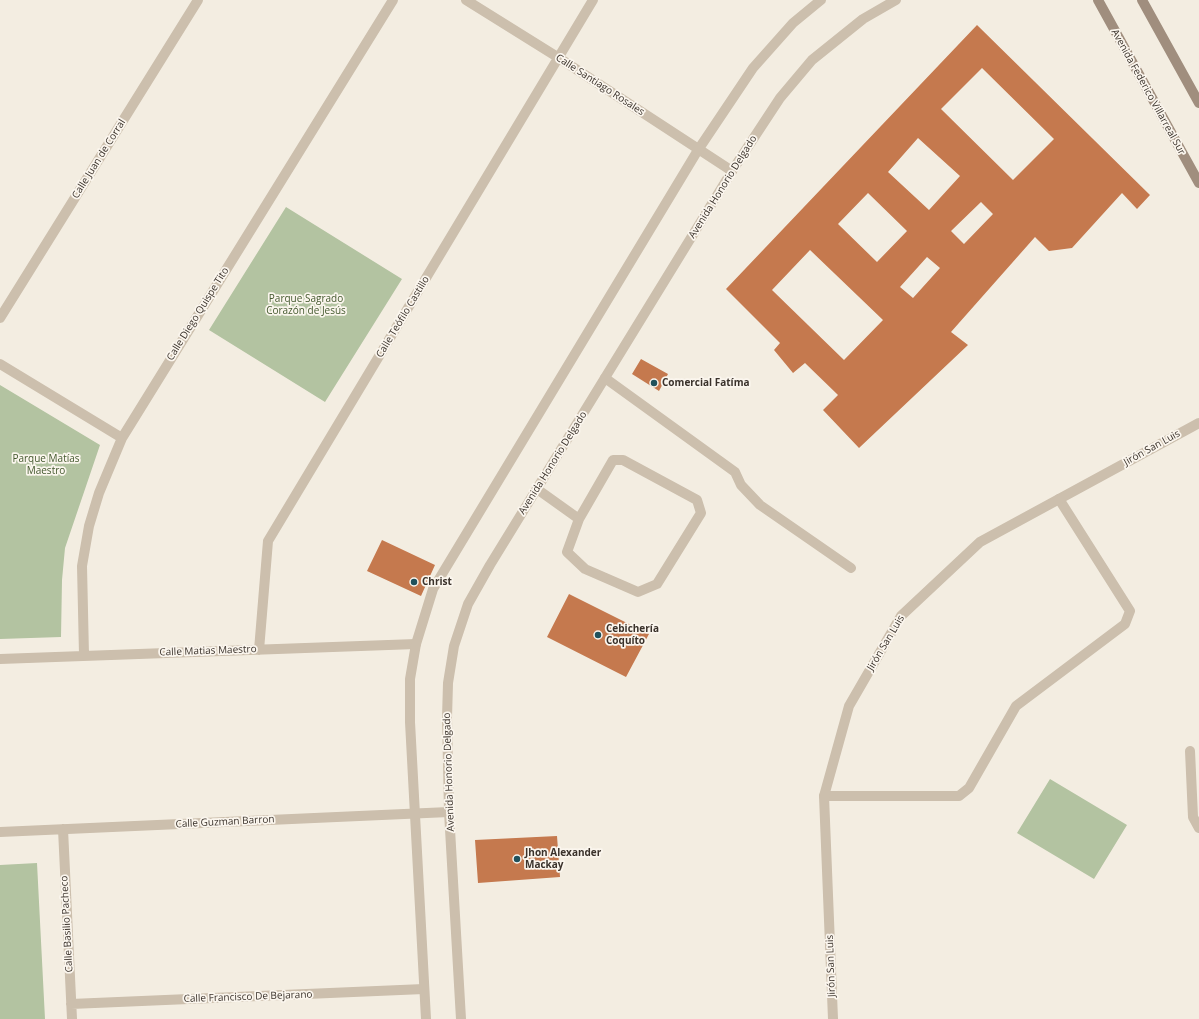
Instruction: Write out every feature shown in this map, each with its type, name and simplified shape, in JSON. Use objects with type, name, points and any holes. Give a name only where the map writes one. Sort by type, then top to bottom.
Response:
[{"type":"main road","name":"Avenida Federico Villarreal Sur","points":[[1098,0],[1199,183]]},
{"type":"main road","points":[[1142,0],[1199,103]]},
{"type":"street","name":"Calle Juan de Corral","points":[[0,318],[198,0]]},
{"type":"street","name":"Calle Diego Quispe Tito","points":[[84,655],[82,566],[89,526],[99,493],[122,438],[393,0]]},
{"type":"street","name":"Calle Santiago Rosales","points":[[466,0],[559,58],[732,172]]},
{"type":"street","name":"Calle Teófilo Castillo","points":[[259,650],[268,541],[593,0]]},
{"type":"street","points":[[426,1019],[410,722],[410,679],[416,644],[433,589],[698,150],[753,68],[793,23],[821,0]]},
{"type":"street","name":"Avenida Honorio Delgado","points":[[461,1019],[449,812],[447,718],[448,690],[454,646],[468,604],[490,565],[732,172],[780,98],[812,60],[863,18],[896,0]]},
{"type":"street","points":[[0,364],[122,438]]},
{"type":"street","points":[[605,378],[735,472],[741,485],[760,505],[851,568]]},
{"type":"street","name":"Jirón San Luis","points":[[833,1019],[824,796],[849,706],[901,616],[980,542],[1199,423]]},
{"type":"street","points":[[613,460],[623,460],[697,500],[701,513],[657,584],[638,592],[585,569],[567,552],[579,519],[613,460]]},
{"type":"street","points":[[537,489],[579,519]]},
{"type":"street","points":[[824,796],[959,796],[969,788],[1016,706],[1125,624],[1130,612],[1059,499]]},
{"type":"street","name":"Calle Matias Maestro","points":[[0,659],[416,644]]},
{"type":"street","points":[[1190,751],[1193,817],[1199,828]]},
{"type":"street","name":"Calle Guzman Barron","points":[[0,832],[449,812]]},
{"type":"street","name":"Calle Basilio Pacheco","points":[[63,829],[72,1019]]},
{"type":"street","name":"Calle Francisco De Bejarano","points":[[71,1004],[424,989]]},
{"type":"green space","name":"Parque Sagrado Corazón de Jesús","points":[[286,207],[402,279],[325,402],[209,330]]},
{"type":"green space","name":"Parque Matías Maestro","points":[[0,385],[100,445],[65,548],[62,580],[61,637],[0,639]]},
{"type":"green space","points":[[1050,779],[1127,825],[1094,879],[1017,833]]},
{"type":"green space","points":[[37,863],[45,1019],[0,1019],[0,865]]},
{"type":"building","points":[[977,25],[1150,195],[1137,209],[1122,193],[1072,248],[1049,251],[1035,237],[951,332],[968,345],[859,448],[823,410],[838,395],[805,363],[793,373],[774,350],[780,343],[726,289]],"holes":[[[982,68],[1054,139],[1013,180],[941,109]],[[918,138],[960,176],[929,210],[888,172]],[[868,193],[907,231],[877,262],[838,224]],[[981,202],[993,214],[964,244],[951,231]],[[810,250],[883,320],[844,360],[772,290]],[[927,257],[940,268],[913,298],[900,287]]]},
{"type":"building","name":"Comercial Fatíma","points":[[641,359],[668,374],[659,391],[632,374]]},
{"type":"building","points":[[382,540],[435,565],[421,596],[367,571]]},
{"type":"building","name":"Cebichería Coquíto","points":[[569,594],[649,634],[626,677],[547,637]]},
{"type":"building","name":"Jhon Alexander Mackay","points":[[557,836],[560,877],[478,883],[475,840]]},
{"type":"place","name":"Comercial Fatíma","points":[[654,383]]},
{"type":"place","name":"Christ","points":[[414,582]]},
{"type":"place","name":"Cebichería Coquíto","points":[[598,635]]},
{"type":"place","name":"Jhon Alexander Mackay","points":[[517,859]]}]
